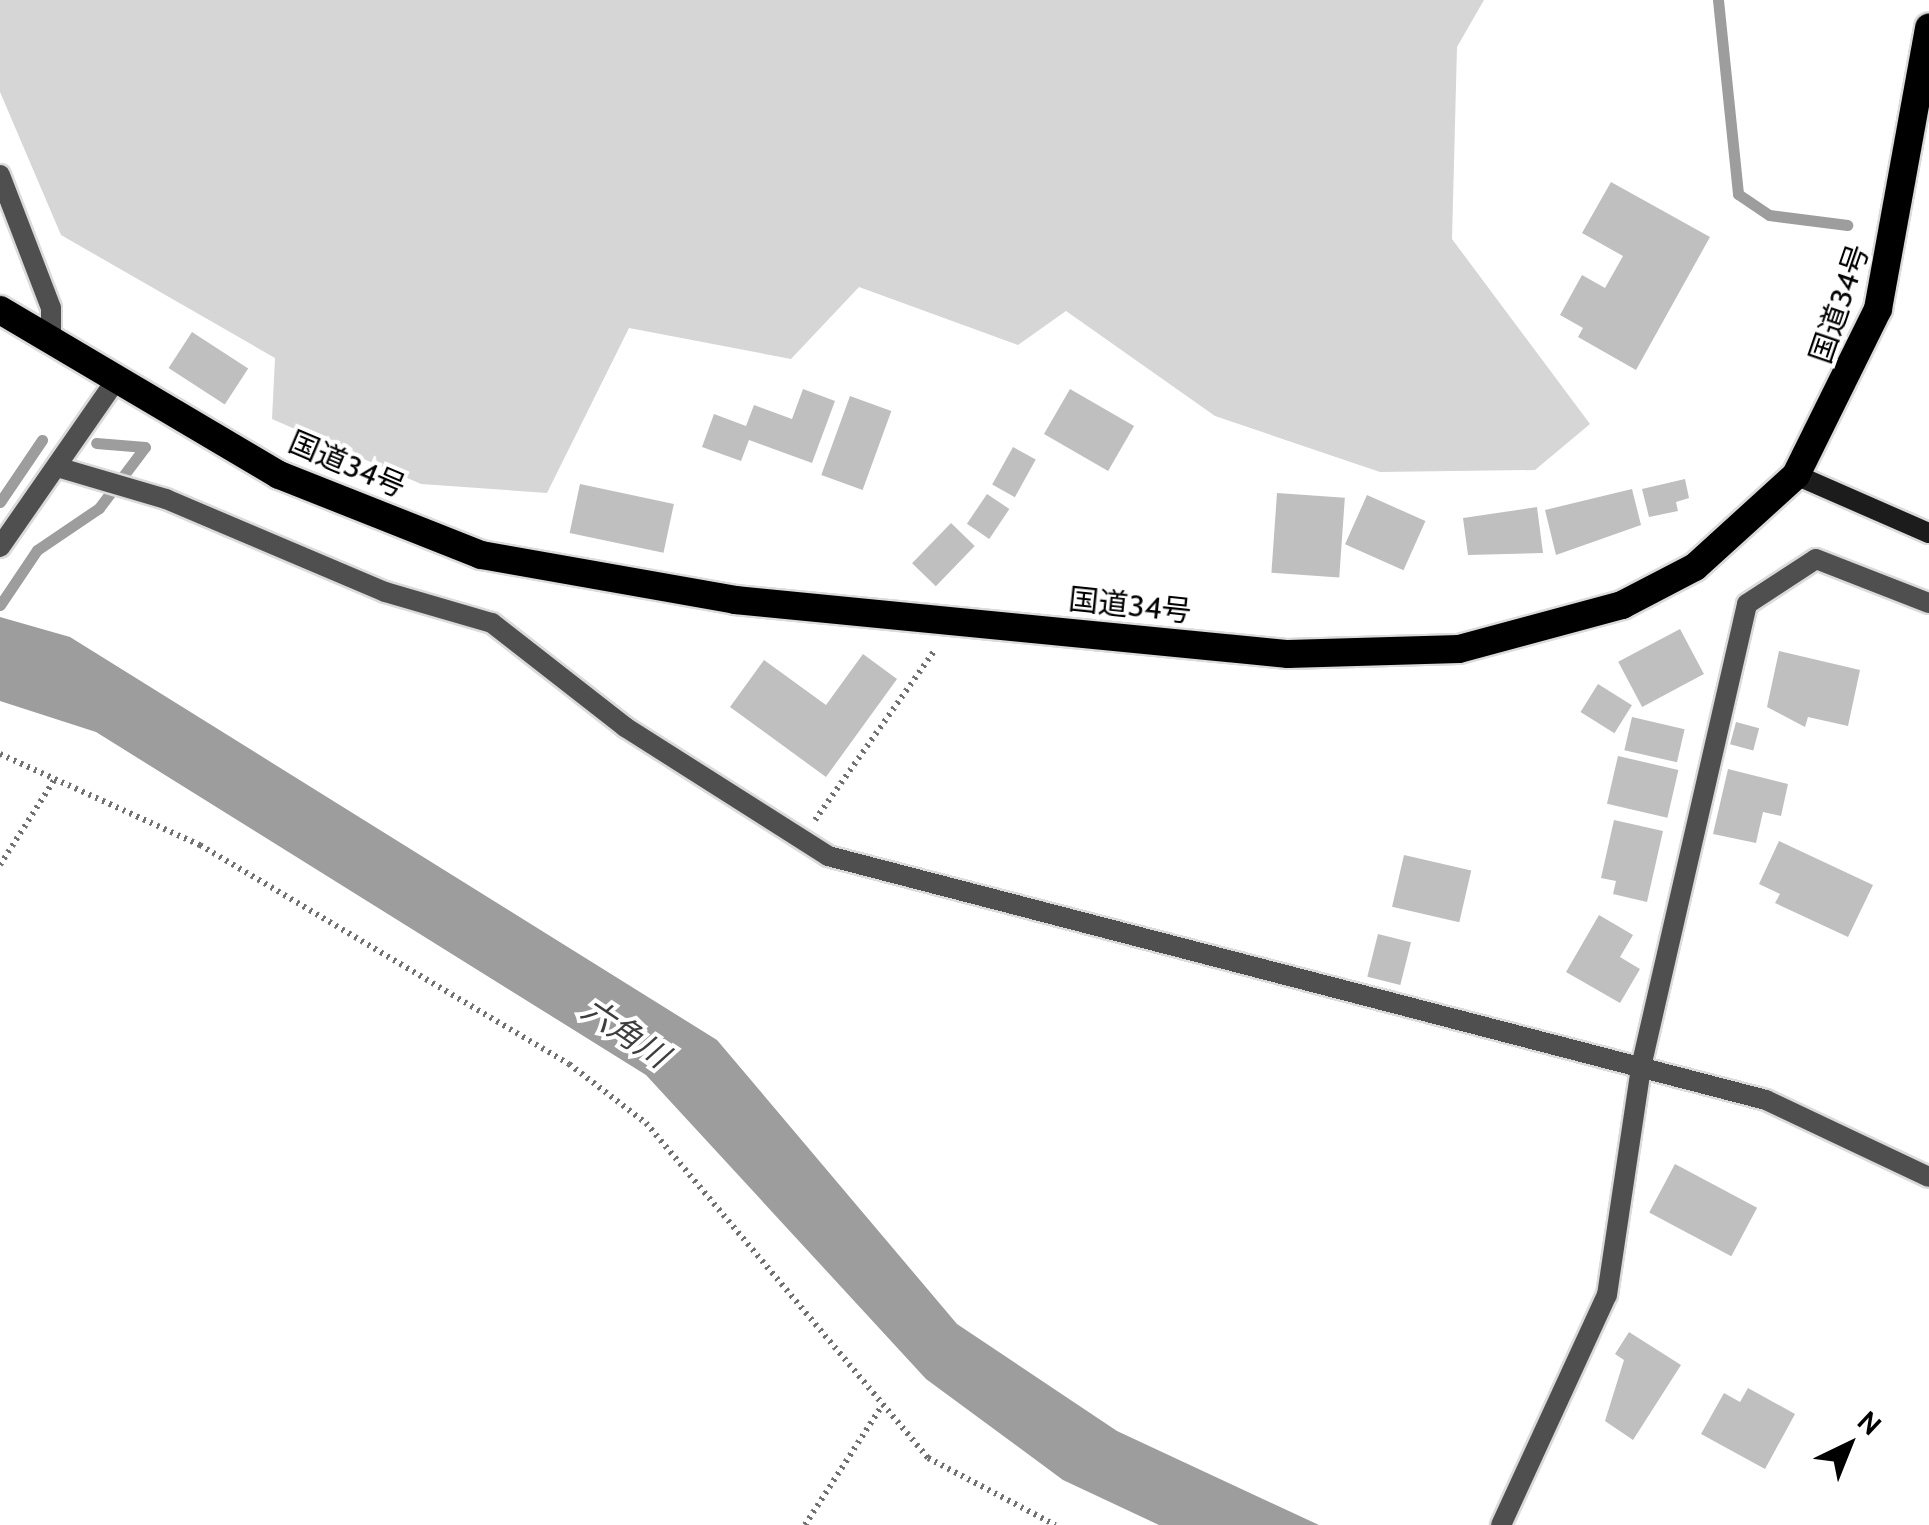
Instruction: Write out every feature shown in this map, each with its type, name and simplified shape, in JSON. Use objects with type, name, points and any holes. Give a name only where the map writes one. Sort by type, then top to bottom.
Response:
[{"type":"highway","name":"国道34号","points":[[0,310],[114,383],[280,475],[481,555],[734,600],[1288,654],[1460,649],[1604,611],[1695,567],[1796,475],[1878,309],[1929,28]]},
{"type":"main road","points":[[1796,475],[1929,533]]},
{"type":"street","points":[[0,175],[51,308],[51,342]]},
{"type":"street","points":[[0,547],[114,383]]},
{"type":"street","points":[[58,467],[138,491],[386,592],[492,623],[625,727],[828,856],[1766,1100],[1929,1178]]},
{"type":"street","points":[[1501,1525],[1607,1294],[1641,1067],[1746,604],[1816,559],[1929,603]]},
{"type":"path","points":[[802,838],[934,658],[936,620]]},
{"type":"path","points":[[0,754],[200,845],[584,1076],[646,1123],[881,1407],[928,1458],[1055,1525]]},
{"type":"path","points":[[0,864],[56,777]]},
{"type":"path","points":[[805,1525],[881,1407]]},
{"type":"shaded area","points":[[0,0],[1484,0],[1457,47],[1452,239],[1590,424],[1535,470],[1380,472],[1215,416],[1066,311],[1018,345],[859,287],[791,359],[629,328],[547,493],[421,484],[272,419],[275,358],[61,235],[0,92]]},
{"type":"water","name":"六角川","points":[[0,617],[70,637],[717,1040],[957,1324],[1117,1431],[1319,1525],[1159,1525],[1063,1480],[926,1379],[646,1075],[96,732],[0,701]]},
{"type":"building","points":[[1611,182],[1710,237],[1636,370],[1578,337],[1583,328],[1560,315],[1582,275],[1605,288],[1623,256],[1582,233]]},
{"type":"building","points":[[192,332],[248,368],[225,405],[169,368]]},
{"type":"building","points":[[803,389],[835,401],[812,463],[749,440],[741,461],[702,447],[714,414],[746,426],[754,405],[792,419]]},
{"type":"building","points":[[1070,389],[1134,426],[1108,471],[1044,434]]},
{"type":"building","points":[[850,396],[891,411],[863,490],[821,475]]},
{"type":"building","points":[[1013,447],[1036,460],[1015,497],[992,485]]},
{"type":"building","points":[[1685,479],[1689,498],[1676,502],[1678,511],[1649,517],[1642,489]]},
{"type":"building","points":[[580,484],[674,504],[664,553],[570,533]]},
{"type":"building","points":[[1632,489],[1641,525],[1556,555],[1545,510]]},
{"type":"building","points":[[1277,493],[1345,498],[1339,578],[1271,573]]},
{"type":"building","points":[[987,494],[1009,509],[989,539],[967,524]]},
{"type":"building","points":[[1367,495],[1425,521],[1404,570],[1345,544]]},
{"type":"building","points":[[1537,507],[1543,553],[1468,555],[1463,518]]},
{"type":"building","points":[[951,523],[975,546],[936,586],[912,563]]},
{"type":"building","points":[[1680,629],[1704,674],[1642,707],[1618,662]]},
{"type":"building","points":[[1779,651],[1860,670],[1848,726],[1808,717],[1805,727],[1767,707]]},
{"type":"building","points":[[863,654],[897,679],[826,777],[730,707],[764,660],[826,705]]},
{"type":"building","points":[[1598,684],[1632,705],[1614,733],[1581,712]]},
{"type":"building","points":[[1632,717],[1685,729],[1677,762],[1624,750]]},
{"type":"building","points":[[1736,722],[1759,728],[1753,750],[1730,744]]},
{"type":"building","points":[[1618,756],[1678,770],[1667,818],[1607,804]]},
{"type":"building","points":[[1728,769],[1788,784],[1781,816],[1763,812],[1756,843],[1713,834]]},
{"type":"building","points":[[1614,820],[1663,831],[1647,902],[1613,894],[1616,881],[1601,878]]},
{"type":"building","points":[[1779,841],[1873,885],[1848,937],[1775,903],[1780,894],[1759,884]]},
{"type":"building","points":[[1404,855],[1471,871],[1459,922],[1392,907]]},
{"type":"building","points":[[1599,915],[1633,935],[1620,957],[1640,969],[1620,1003],[1566,972]]},
{"type":"building","points":[[1378,934],[1411,942],[1400,985],[1367,977]]},
{"type":"building","points":[[1675,1164],[1757,1208],[1731,1256],[1649,1213]]},
{"type":"building","points":[[1629,1332],[1681,1365],[1633,1440],[1605,1421],[1624,1360],[1615,1354]]},
{"type":"building","points":[[1748,1388],[1795,1414],[1765,1469],[1701,1434],[1724,1393],[1740,1402]]},
{"type":"waterway","points":[[1718,0],[1738,194],[1769,215],[1847,225]]},
{"type":"waterway","points":[[0,502],[42,440]]},
{"type":"waterway","points":[[0,605],[37,550],[99,508],[145,447],[96,443]]}]
